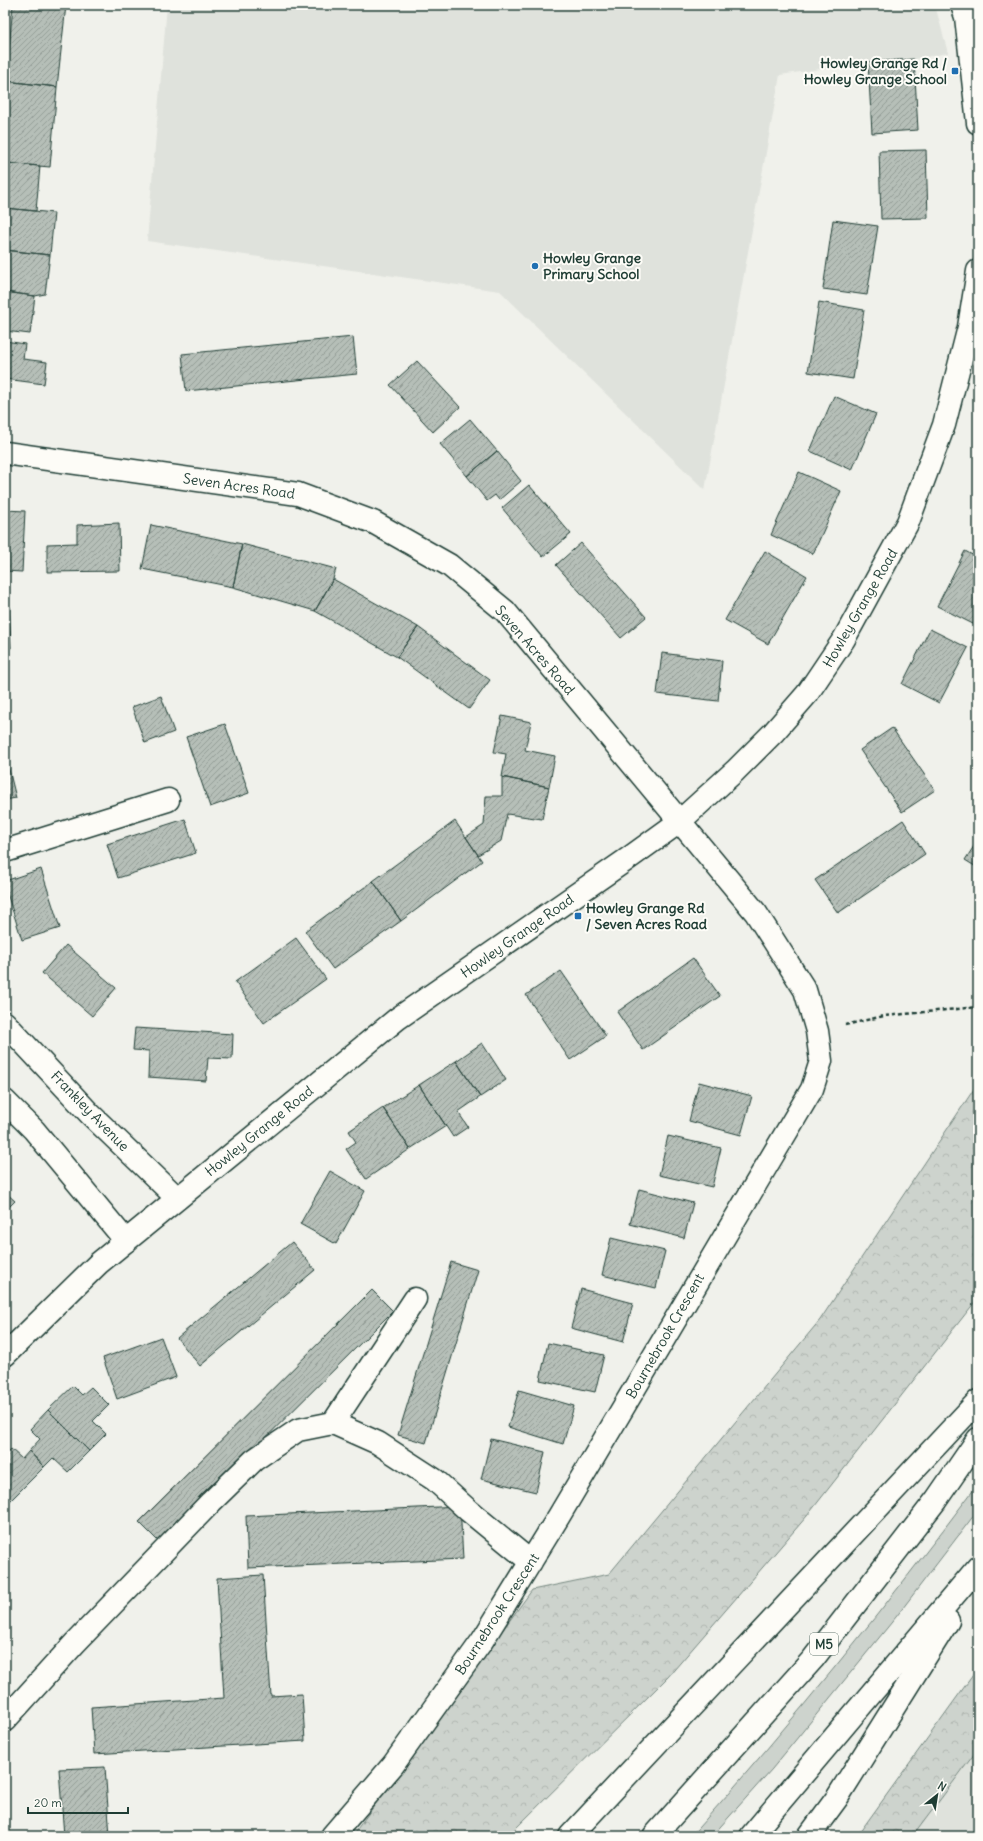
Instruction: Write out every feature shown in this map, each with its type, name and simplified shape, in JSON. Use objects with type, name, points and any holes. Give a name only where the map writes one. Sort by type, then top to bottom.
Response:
[{"type":"main road","points":[[969,12],[978,122]]},
{"type":"main road","name":"Howley Grange Road","points":[[5,1355],[99,1263],[176,1198],[397,1019],[679,822],[735,771],[773,733],[807,694],[844,640],[908,522],[944,425],[974,328],[978,271]]},
{"type":"main road","name":"Seven Acres Road","points":[[5,453],[298,494],[373,522],[449,565],[505,611],[679,822]]},
{"type":"main road","points":[[5,851],[168,800]]},
{"type":"main road","name":"Bournebrook Crescent","points":[[332,1836],[393,1764],[482,1641],[531,1562],[812,1089],[821,1061],[817,1031],[806,990],[756,913],[679,822]]},
{"type":"main road","name":"Frankley Avenue","points":[[5,1023],[90,1114],[176,1198]]},
{"type":"main road","points":[[5,1101],[34,1130],[126,1241]]},
{"type":"main road","points":[[333,1423],[415,1299]]},
{"type":"main road","points":[[570,1836],[978,1402]]},
{"type":"main road","points":[[5,1720],[81,1637],[205,1508],[254,1460],[298,1430],[333,1423],[378,1443],[435,1480],[469,1511],[531,1562]]},
{"type":"main road","name":"M5","points":[[654,1836],[812,1659],[936,1500],[978,1439]]},
{"type":"main road","points":[[751,1836],[978,1568]]},
{"type":"main road","points":[[810,1836],[837,1798],[978,1572]]},
{"type":"path","points":[[817,1031],[884,1016],[978,1007]]},
{"type":"shaded area","name":"Howley Grange Primary School","points":[[167,5],[935,5],[948,53],[914,59],[868,62],[780,75],[705,490],[500,291],[147,241]]},
{"type":"shaded area","points":[[978,1749],[978,1836],[913,1836]]},
{"type":"green space","points":[[978,1083],[978,1298],[807,1516],[668,1677],[508,1836],[352,1836],[532,1590],[609,1574],[820,1320]]},
{"type":"green space","points":[[978,1484],[978,1510],[896,1617],[772,1769],[712,1836],[691,1836],[766,1750],[838,1663]]},
{"type":"green space","points":[[978,1668],[978,1749],[913,1836],[857,1836]]},
{"type":"building","points":[[13,5],[66,5],[57,87],[6,81]]},
{"type":"building","points":[[914,59],[918,130],[872,133],[868,62]]},
{"type":"building","points":[[6,81],[57,87],[50,167],[5,163]]},
{"type":"building","points":[[926,150],[928,218],[881,219],[879,151]]},
{"type":"building","points":[[5,163],[40,166],[36,211],[5,208]]},
{"type":"building","points":[[5,208],[54,213],[50,255],[5,250]]},
{"type":"building","points":[[833,220],[878,226],[867,295],[823,289]]},
{"type":"building","points":[[5,250],[50,255],[45,294],[35,296],[5,292]]},
{"type":"building","points":[[5,292],[35,296],[30,334],[5,331]]},
{"type":"building","points":[[819,302],[864,310],[853,379],[808,372]]},
{"type":"building","points":[[353,337],[357,374],[186,391],[182,354]]},
{"type":"building","points":[[5,341],[25,344],[23,359],[47,362],[44,384],[5,379]]},
{"type":"building","points":[[417,361],[460,407],[433,432],[390,385]]},
{"type":"building","points":[[834,396],[876,414],[852,470],[810,451]]},
{"type":"building","points":[[470,419],[497,451],[467,476],[440,444]]},
{"type":"building","points":[[497,451],[521,481],[499,500],[495,495],[487,501],[467,476]]},
{"type":"building","points":[[799,472],[841,491],[813,554],[771,535]]},
{"type":"building","points":[[529,485],[571,534],[543,557],[502,508]]},
{"type":"building","points":[[5,510],[25,511],[22,572],[5,571]]},
{"type":"building","points":[[119,523],[120,571],[47,572],[47,544],[77,543],[77,525]]},
{"type":"building","points":[[151,525],[242,544],[233,587],[142,569]]},
{"type":"building","points":[[581,543],[646,617],[621,638],[556,565]]},
{"type":"building","points":[[242,544],[336,569],[333,579],[315,611],[233,587]]},
{"type":"building","points":[[765,551],[807,576],[768,644],[725,620]]},
{"type":"building","points":[[965,551],[978,558],[978,619],[975,625],[937,606]]},
{"type":"building","points":[[333,579],[418,627],[397,657],[315,611]]},
{"type":"building","points":[[5,580],[8,580],[11,648],[5,649]]},
{"type":"building","points":[[418,627],[490,680],[469,709],[397,657]]},
{"type":"building","points":[[930,629],[968,648],[939,703],[902,684]]},
{"type":"building","points":[[662,653],[722,661],[718,701],[657,694]]},
{"type":"building","points":[[161,696],[174,732],[145,743],[132,707]]},
{"type":"building","points":[[502,716],[531,722],[525,750],[555,756],[549,787],[502,777],[506,754],[494,752]]},
{"type":"building","points":[[225,724],[249,793],[210,807],[186,737]]},
{"type":"building","points":[[892,728],[935,790],[902,812],[860,750]]},
{"type":"building","points":[[5,753],[16,798],[5,800]]},
{"type":"building","points":[[502,777],[549,787],[542,819],[507,814],[501,841],[478,855],[466,837],[484,825],[486,796],[502,796]]},
{"type":"building","points":[[185,819],[196,853],[118,878],[107,844]]},
{"type":"building","points":[[903,820],[925,854],[838,913],[815,880]]},
{"type":"building","points":[[455,821],[482,861],[401,921],[373,881]]},
{"type":"building","points":[[978,840],[978,868],[965,860]]},
{"type":"building","points":[[41,869],[60,928],[22,940],[5,887],[5,881]]},
{"type":"building","points":[[373,881],[401,921],[333,969],[305,931]]},
{"type":"building","points":[[296,938],[326,979],[264,1023],[235,982]]},
{"type":"building","points":[[66,945],[116,988],[92,1016],[42,973]]},
{"type":"building","points":[[693,958],[720,996],[643,1050],[617,1012]]},
{"type":"building","points":[[561,971],[606,1036],[570,1060],[526,995]]},
{"type":"building","points":[[135,1028],[233,1034],[232,1059],[208,1058],[206,1081],[148,1077],[149,1051],[133,1050]]},
{"type":"building","points":[[482,1043],[506,1080],[480,1097],[456,1061]]},
{"type":"building","points":[[456,1061],[480,1097],[458,1112],[468,1127],[453,1137],[419,1085]]},
{"type":"building","points":[[699,1082],[752,1096],[741,1135],[689,1121]]},
{"type":"building","points":[[419,1085],[446,1126],[410,1149],[383,1108]]},
{"type":"building","points":[[383,1108],[410,1149],[366,1179],[346,1149],[356,1142],[349,1131]]},
{"type":"building","points":[[668,1136],[721,1148],[712,1187],[659,1175]]},
{"type":"building","points":[[330,1171],[365,1191],[336,1244],[300,1224]]},
{"type":"building","points":[[639,1189],[693,1203],[684,1238],[630,1224]]},
{"type":"building","points":[[5,1192],[15,1201],[5,1211]]},
{"type":"building","points":[[611,1238],[665,1251],[656,1288],[602,1275]]},
{"type":"building","points":[[292,1242],[315,1270],[200,1366],[177,1338]]},
{"type":"building","points":[[451,1262],[478,1270],[426,1443],[398,1435]]},
{"type":"building","points":[[581,1289],[633,1303],[623,1342],[571,1328]]},
{"type":"building","points":[[372,1290],[393,1311],[160,1543],[139,1522]]},
{"type":"building","points":[[161,1337],[176,1377],[117,1399],[103,1358]]},
{"type":"building","points":[[548,1343],[604,1355],[595,1392],[540,1380]]},
{"type":"building","points":[[73,1386],[82,1395],[91,1387],[109,1405],[93,1421],[106,1434],[89,1451],[48,1410]]},
{"type":"building","points":[[519,1390],[574,1406],[563,1444],[508,1427]]},
{"type":"building","points":[[48,1410],[89,1451],[68,1472],[53,1458],[44,1467],[29,1451],[40,1439],[30,1429]]},
{"type":"building","points":[[491,1439],[545,1452],[536,1492],[481,1479]]},
{"type":"building","points":[[11,1449],[22,1459],[29,1451],[44,1467],[5,1506],[5,1455]]},
{"type":"building","points":[[460,1506],[463,1559],[248,1568],[246,1516]]},
{"type":"building","points":[[263,1575],[271,1696],[302,1694],[305,1741],[94,1754],[91,1707],[224,1698],[217,1578]]},
{"type":"building","points":[[105,1767],[110,1836],[64,1836],[59,1769]]},
{"type":"place","name":"Howley Grange Rd / Howley Grange School","points":[[955,71]]},
{"type":"place","name":"Howley Grange Primary School","points":[[535,266]]},
{"type":"place","name":"Howley Grange Rd / Seven Acres Road","points":[[578,916]]}]
